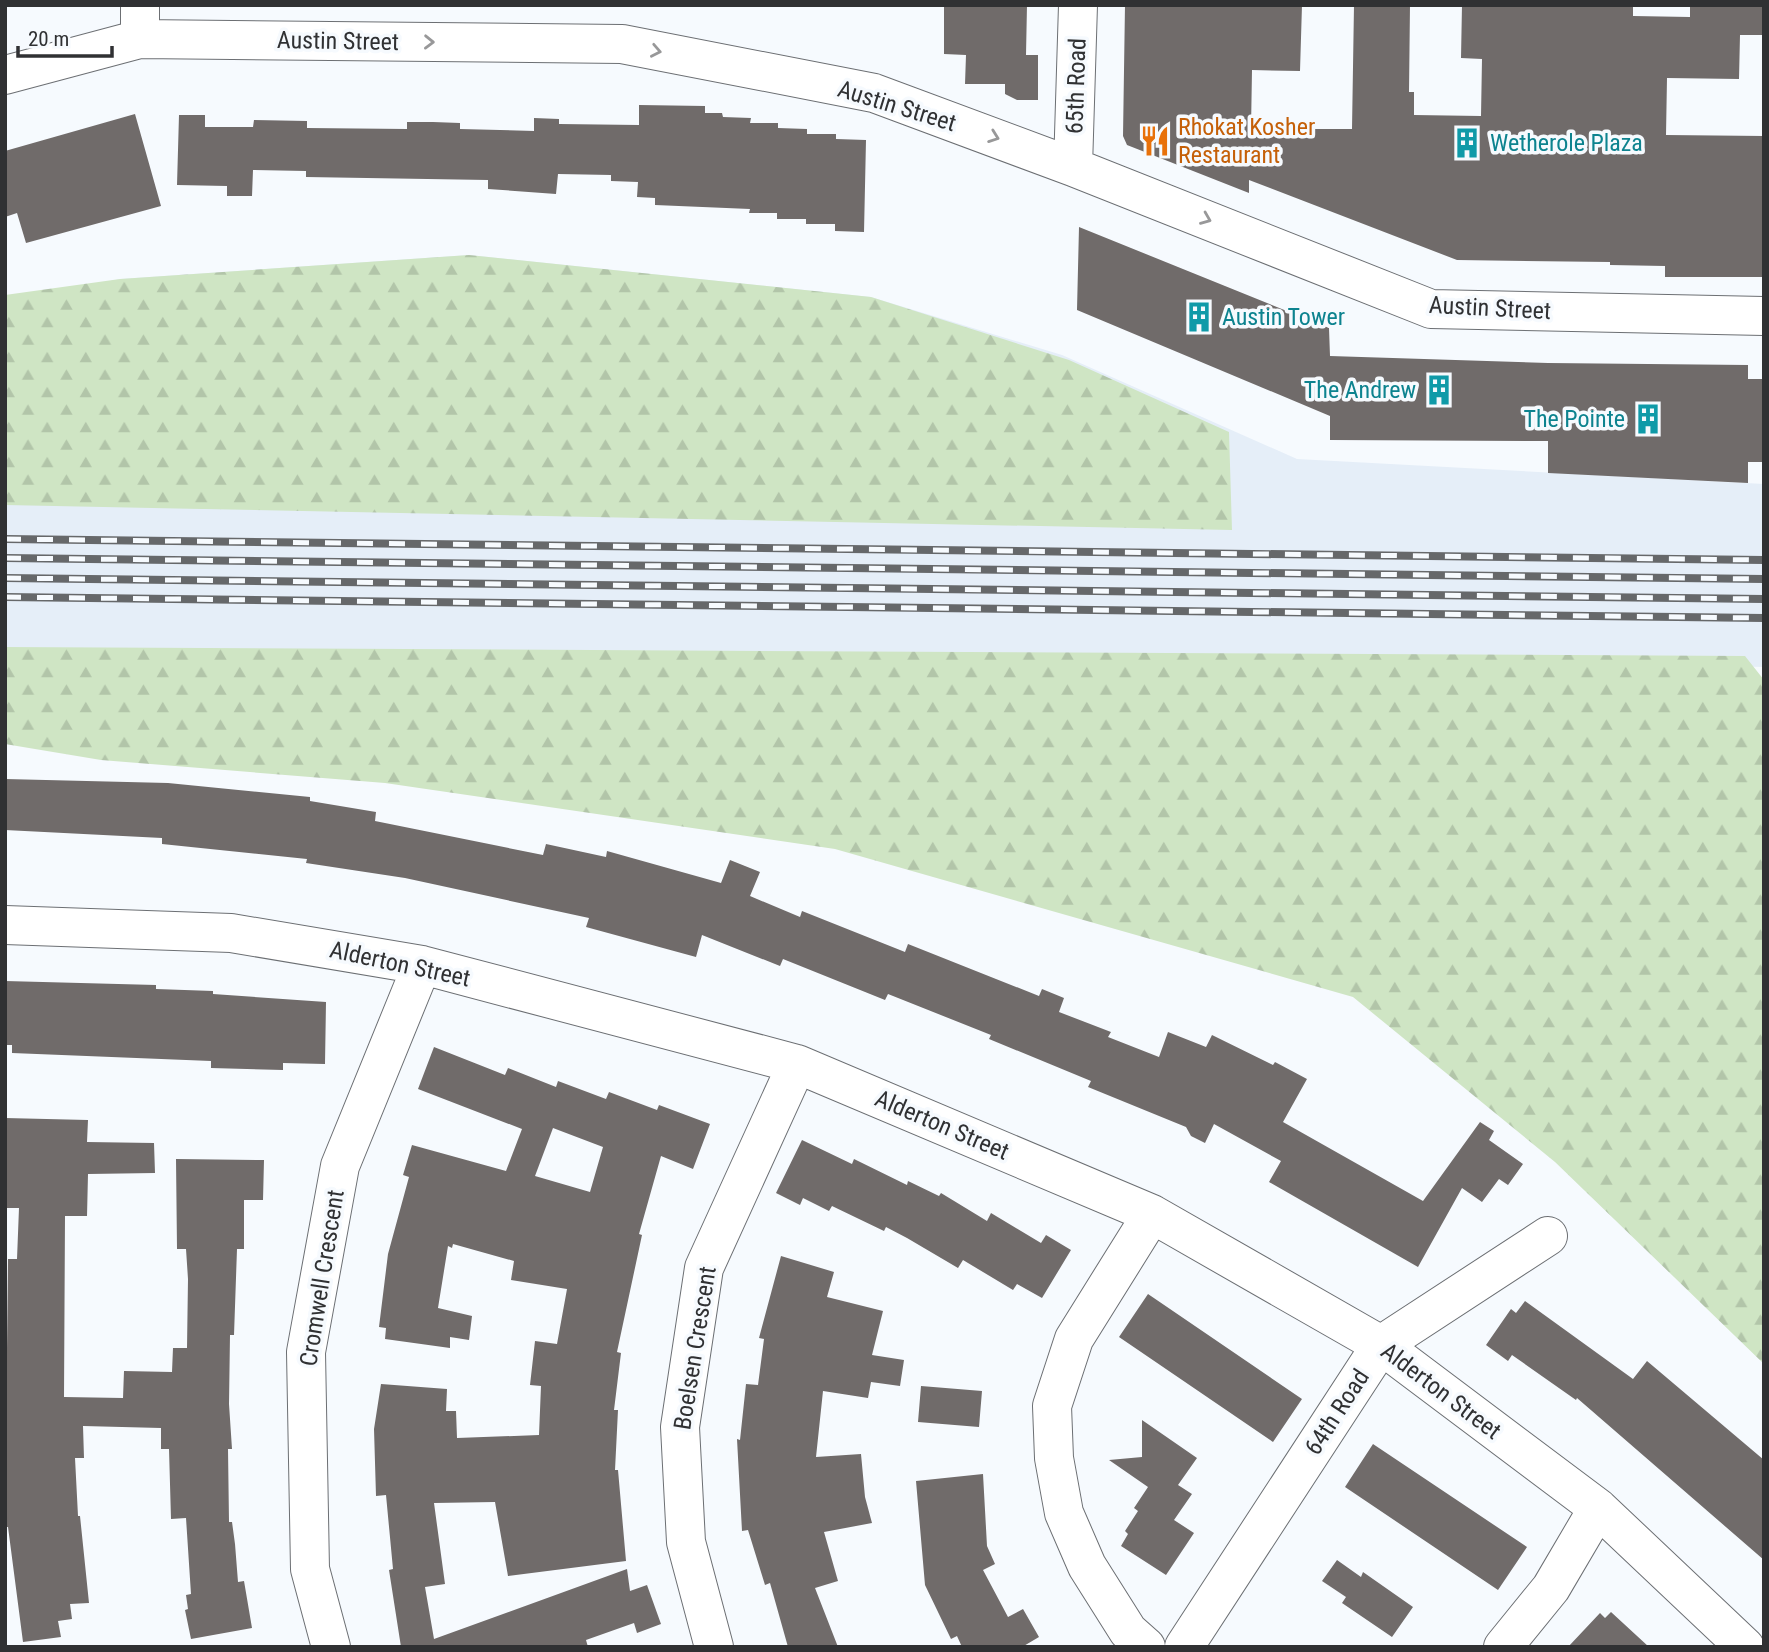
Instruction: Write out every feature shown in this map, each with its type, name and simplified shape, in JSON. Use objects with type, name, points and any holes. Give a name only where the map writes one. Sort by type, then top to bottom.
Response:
[{"type":"street","name":"65th Road","points":[[1073,167],[1079,5]]},
{"type":"street","name":"Austin Street","points":[[5,75],[140,22],[622,44],[874,93],[1073,167],[1431,309],[1764,316]]},
{"type":"street","name":"Alderton Street","points":[[5,925],[231,933],[422,965],[797,1064],[1152,1214],[1381,1345],[1598,1508],[1745,1647]]},
{"type":"street","name":"Cromwell Crescent","points":[[331,1647],[310,1569],[306,1352],[340,1166],[422,965]]},
{"type":"street","name":"Boelsen Crescent","points":[[714,1647],[686,1542],[680,1427],[705,1268],[797,1064]]},
{"type":"street","points":[[1146,1647],[1128,1631],[1087,1566],[1064,1513],[1054,1458],[1052,1406],[1074,1339],[1152,1214]]},
{"type":"street","name":"64th Road","points":[[1184,1647],[1381,1345],[1548,1236]]},
{"type":"street","points":[[1503,1647],[1550,1588],[1598,1508]]},
{"type":"shaded area","points":[[469,255],[871,297],[1062,355],[1297,459],[1764,484],[1764,667],[1722,666],[968,869],[5,661],[5,304],[120,279]]},
{"type":"green space","points":[[469,255],[871,297],[1069,360],[1229,432],[1232,530],[5,505],[5,295],[120,279]]},
{"type":"green space","points":[[5,647],[1745,656],[1764,680],[1764,1364],[1555,1162],[1353,997],[835,849],[385,783],[101,760],[5,744]]},
{"type":"building","points":[[944,5],[1027,5],[1026,55],[1038,55],[1038,100],[1017,100],[1005,94],[1005,84],[965,84],[966,55],[944,54]]},
{"type":"building","points":[[1125,5],[1302,5],[1300,71],[1252,70],[1251,129],[1352,129],[1354,5],[1410,5],[1409,92],[1414,92],[1414,115],[1481,116],[1482,59],[1461,58],[1462,5],[1633,5],[1633,16],[1690,17],[1690,5],[1764,5],[1764,35],[1740,35],[1739,79],[1667,78],[1666,135],[1764,136],[1764,277],[1665,277],[1665,266],[1610,265],[1610,262],[1457,260],[1249,180],[1249,193],[1127,145],[1123,136]]},
{"type":"building","points":[[639,105],[705,106],[705,113],[751,118],[750,123],[778,123],[778,128],[807,129],[807,134],[836,134],[836,139],[866,140],[864,232],[835,231],[835,224],[806,224],[806,219],[777,219],[777,213],[749,213],[750,209],[655,205],[655,198],[637,197],[638,182],[611,181],[611,175],[558,174],[556,194],[488,189],[488,180],[306,177],[306,171],[253,170],[252,196],[227,196],[227,186],[177,185],[179,115],[205,115],[205,127],[253,127],[254,120],[307,121],[307,128],[407,129],[407,122],[433,122],[460,123],[460,129],[534,131],[534,118],[559,119],[559,124],[639,125]]},
{"type":"building","points":[[135,114],[161,206],[26,243],[17,213],[5,217],[5,151]]},
{"type":"building","points":[[1079,227],[1329,328],[1330,356],[1548,363],[1748,365],[1748,379],[1764,379],[1764,462],[1748,462],[1748,483],[1548,473],[1548,441],[1330,440],[1330,416],[1077,310]]},
{"type":"building","points":[[5,779],[168,783],[310,797],[310,801],[376,812],[375,821],[543,855],[546,844],[606,857],[607,851],[721,883],[730,860],[760,872],[750,896],[800,917],[802,911],[905,952],[908,944],[1039,996],[1042,989],[1064,998],[1059,1012],[1111,1032],[1108,1037],[1159,1057],[1168,1032],[1206,1047],[1212,1035],[1273,1065],[1275,1062],[1307,1079],[1283,1122],[1423,1201],[1480,1122],[1494,1131],[1489,1140],[1523,1164],[1508,1185],[1499,1179],[1482,1202],[1462,1188],[1418,1267],[1269,1182],[1281,1161],[1214,1124],[1205,1143],[1191,1136],[1186,1127],[1088,1087],[1091,1081],[989,1039],[991,1035],[888,994],[885,1000],[783,959],[780,966],[702,935],[696,957],[586,927],[589,918],[405,878],[306,863],[307,859],[162,844],[162,838],[5,830]]},
{"type":"building","points":[[5,981],[156,985],[156,989],[213,991],[213,994],[326,1002],[325,1064],[283,1063],[283,1070],[211,1068],[211,1061],[12,1053],[12,1045],[5,1045]]},
{"type":"building","points":[[434,1047],[505,1075],[508,1068],[556,1087],[558,1081],[606,1099],[609,1092],[657,1110],[659,1105],[710,1124],[693,1169],[661,1156],[639,1234],[642,1235],[617,1352],[621,1353],[614,1410],[618,1410],[615,1470],[618,1470],[626,1561],[508,1576],[495,1502],[434,1503],[445,1584],[425,1587],[434,1639],[627,1569],[630,1591],[647,1585],[661,1624],[637,1633],[634,1623],[586,1640],[588,1647],[401,1647],[389,1570],[393,1569],[386,1495],[376,1496],[374,1429],[381,1384],[447,1389],[446,1411],[456,1411],[457,1438],[539,1435],[541,1386],[530,1385],[535,1341],[557,1344],[567,1289],[511,1280],[514,1261],[453,1244],[452,1248],[448,1246],[438,1308],[472,1316],[469,1340],[450,1337],[450,1348],[385,1339],[386,1328],[379,1327],[388,1254],[409,1177],[403,1175],[412,1145],[506,1171],[522,1129],[418,1089]],"holes":[[[553,1128],[603,1147],[590,1192],[535,1176]]]},
{"type":"building","points":[[5,1118],[88,1120],[87,1142],[154,1143],[155,1173],[88,1174],[87,1216],[65,1216],[64,1397],[123,1398],[124,1371],[172,1372],[173,1348],[187,1348],[188,1279],[186,1249],[177,1249],[176,1159],[264,1160],[263,1200],[244,1200],[244,1249],[237,1249],[234,1335],[230,1335],[229,1404],[232,1449],[228,1449],[229,1522],[232,1522],[238,1582],[244,1581],[252,1628],[191,1639],[185,1610],[188,1609],[186,1595],[191,1594],[186,1518],[171,1519],[169,1449],[161,1449],[161,1428],[83,1426],[84,1458],[75,1458],[78,1516],[89,1603],[70,1604],[72,1619],[58,1621],[61,1637],[23,1642],[8,1527],[5,1527],[8,1259],[17,1259],[19,1208],[5,1208]]},
{"type":"building","points":[[802,1140],[852,1164],[854,1159],[907,1185],[908,1181],[939,1196],[941,1193],[987,1221],[991,1213],[1041,1243],[1046,1235],[1071,1250],[1042,1298],[1017,1284],[1013,1290],[963,1260],[958,1268],[886,1227],[884,1231],[832,1206],[829,1211],[803,1198],[800,1205],[776,1193]]},
{"type":"building","points":[[781,1256],[834,1272],[827,1297],[883,1311],[872,1355],[904,1360],[900,1386],[871,1382],[868,1398],[823,1391],[816,1457],[861,1454],[865,1497],[872,1523],[824,1532],[838,1581],[815,1588],[838,1647],[788,1647],[770,1583],[765,1585],[748,1530],[742,1531],[737,1439],[740,1440],[746,1384],[758,1385],[764,1339],[759,1338]]},
{"type":"building","points":[[1148,1294],[1302,1399],[1273,1442],[1119,1337]]},
{"type":"building","points":[[1525,1301],[1633,1379],[1647,1361],[1764,1460],[1764,1560],[1577,1398],[1576,1400],[1512,1355],[1508,1361],[1486,1345],[1511,1309],[1516,1313]]},
{"type":"building","points":[[921,1386],[982,1391],[979,1427],[918,1422]]},
{"type":"building","points":[[1142,1420],[1197,1458],[1178,1485],[1192,1494],[1174,1520],[1194,1533],[1166,1575],[1121,1546],[1128,1534],[1125,1531],[1138,1511],[1134,1508],[1148,1487],[1109,1460],[1142,1457]]},
{"type":"building","points":[[1373,1444],[1527,1547],[1498,1590],[1345,1487]]},
{"type":"building","points":[[983,1474],[987,1546],[995,1564],[983,1570],[1008,1617],[1023,1609],[1039,1637],[1022,1647],[962,1647],[957,1636],[951,1639],[925,1585],[916,1481]]},
{"type":"building","points":[[1337,1560],[1361,1577],[1363,1572],[1413,1607],[1392,1637],[1342,1603],[1346,1597],[1322,1581]]},
{"type":"building","points":[[1611,1612],[1649,1647],[1568,1647],[1600,1613],[1605,1618]]},
{"type":"railway","points":[[5,539],[1764,560]]},
{"type":"railway","points":[[5,558],[1764,579]]},
{"type":"railway","points":[[5,578],[1764,599]]},
{"type":"railway","points":[[5,597],[1764,618]]},
{"type":"place","name":"Rhokat Kosher Restaurant","points":[[1155,141]]},
{"type":"place","name":"Wetherole Plaza","points":[[1467,143]]},
{"type":"place","name":"Austin Tower","points":[[1199,317]]},
{"type":"place","name":"The Andrew","points":[[1439,390]]},
{"type":"place","name":"The Pointe","points":[[1648,419]]}]
